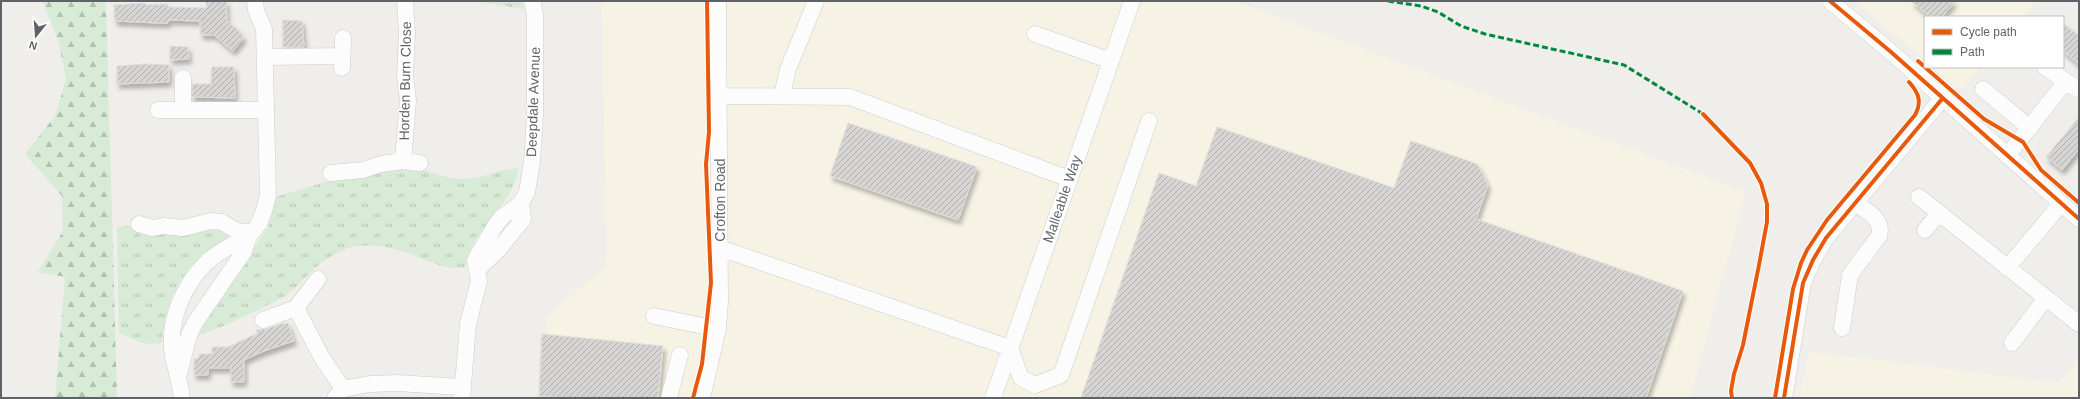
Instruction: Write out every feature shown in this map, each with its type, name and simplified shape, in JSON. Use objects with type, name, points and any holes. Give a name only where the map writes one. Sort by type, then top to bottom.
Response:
[{"type":"street","points":[[182,398],[179,374],[173,355],[172,333],[180,302],[188,286],[208,261],[251,234],[258,226],[268,195],[264,29],[256,10],[255,1]]},
{"type":"street","name":"Horden Burn Close","points":[[403,161],[408,101],[405,76],[407,33],[405,1]]},
{"type":"street","name":"Deepdale Avenue","points":[[462,393],[468,324],[479,281],[477,270],[499,249],[523,219],[521,202],[527,192],[532,162],[535,114],[535,15],[532,1]]},
{"type":"street","name":"Crofton Road","points":[[702,398],[718,329],[720,302],[718,1]]},
{"type":"street","points":[[787,96],[788,69],[816,1]]},
{"type":"street","name":"Malleable Way","points":[[993,398],[1132,1]]},
{"type":"street","points":[[1830,1],[2079,219]]},
{"type":"street","points":[[1035,34],[1111,61]]},
{"type":"street","points":[[265,57],[342,62],[343,38]]},
{"type":"street","points":[[2007,156],[2030,128],[2072,86],[2046,68]]},
{"type":"street","points":[[183,78],[183,110]]},
{"type":"street","points":[[1983,89],[2030,128]]},
{"type":"street","points":[[719,96],[850,97],[1069,179]]},
{"type":"street","points":[[1784,398],[1803,283],[1813,260],[1826,238],[1942,99]]},
{"type":"street","points":[[158,110],[266,110]]},
{"type":"street","points":[[720,248],[1010,348],[1021,378],[1035,385],[1061,375],[1149,120]]},
{"type":"street","points":[[331,173],[363,170],[382,164],[403,161],[420,163]]},
{"type":"street","points":[[1919,197],[2079,324]]},
{"type":"street","points":[[1842,328],[1850,275],[1878,236],[1881,229],[1877,220],[1855,202]]},
{"type":"street","points":[[2007,268],[2061,204]]},
{"type":"street","points":[[1925,230],[1939,213]]},
{"type":"street","points":[[139,224],[153,228],[164,226],[183,228],[211,221],[222,222],[237,230],[251,234]]},
{"type":"street","points":[[179,374],[189,335],[196,321],[243,253],[251,234]]},
{"type":"street","points":[[262,320],[296,308],[318,279]]},
{"type":"street","points":[[2012,343],[2046,298]]},
{"type":"street","points":[[296,308],[339,394],[370,384],[396,384],[462,393]]},
{"type":"street","points":[[654,316],[718,329]]},
{"type":"street","points":[[669,398],[680,355]]},
{"type":"shaded area","points":[[602,1],[1235,1],[1746,192],[1690,398],[544,398],[547,317],[606,266]]},
{"type":"shaded area","points":[[1855,1],[2037,1],[2024,16],[1924,16],[1924,59]]},
{"type":"shaded area","points":[[1934,68],[1980,68],[1961,91]]},
{"type":"shaded area","points":[[1809,351],[2057,383],[2079,357],[2079,398],[1799,398]]},
{"type":"green space","points":[[42,1],[106,1],[117,398],[55,398],[65,277],[38,272],[63,231],[62,196],[25,154],[55,116],[66,80],[59,43]]},
{"type":"green space","points":[[522,1],[524,9],[481,2]]},
{"type":"green space","points":[[393,168],[420,169],[447,177],[469,179],[519,168],[511,190],[477,238],[468,256],[465,267],[446,267],[406,253],[377,246],[358,246],[348,248],[324,261],[285,296],[255,312],[212,331],[197,335],[268,227],[275,197],[332,180]]},
{"type":"green space","points":[[130,226],[142,234],[150,235],[215,226],[230,235],[200,257],[188,270],[176,288],[168,309],[162,342],[160,344],[142,343],[119,333],[117,227]]},
{"type":"building","points":[[206,1],[226,1],[227,21],[238,30],[244,38],[233,51],[214,35],[201,35],[200,21],[168,20],[168,23],[159,23],[115,21],[114,5],[145,3],[146,5],[168,4],[168,7],[207,8]]},
{"type":"building","points":[[1911,1],[1955,1],[1943,16],[1929,16]]},
{"type":"building","points":[[283,20],[302,21],[304,47],[283,47]]},
{"type":"building","points":[[2064,24],[2079,36],[2079,64],[2064,52]]},
{"type":"building","points":[[170,46],[188,47],[189,59],[170,60]]},
{"type":"building","points":[[146,64],[169,65],[169,82],[117,84],[117,66]]},
{"type":"building","points":[[212,67],[234,67],[235,98],[192,97],[192,84],[211,84]]},
{"type":"building","points":[[2079,117],[2079,149],[2062,170],[2046,157]]},
{"type":"building","points":[[848,123],[977,167],[958,220],[830,176]]},
{"type":"building","points":[[1217,127],[1394,188],[1411,141],[1477,164],[1488,185],[1476,219],[1683,291],[1646,398],[1081,398],[1159,173],[1196,186]]},
{"type":"building","points":[[288,323],[294,341],[264,351],[244,360],[244,382],[231,382],[231,368],[208,368],[208,375],[194,375],[194,359],[199,358],[199,354],[210,354],[212,353],[212,347],[228,347],[258,333],[256,330],[266,329]]},
{"type":"building","points":[[542,334],[663,346],[658,398],[562,398],[539,396]]},
{"type":"marked path","points":[[1388,1],[1421,6],[1438,12],[1461,26],[1485,34],[1624,65],[1703,114]]},
{"type":"cycle path","points":[[693,398],[702,364],[711,283],[706,164],[709,132],[707,1]]},
{"type":"cycle path","points":[[1830,1],[1891,52],[2079,219]]},
{"type":"cycle path","points":[[1918,61],[1924,66]]},
{"type":"cycle path","points":[[1926,68],[1984,119],[2023,142],[2041,170],[2079,203]]},
{"type":"cycle path","points":[[1775,398],[1793,289],[1801,263],[1807,250],[1827,220],[1915,115],[1919,102],[1917,94],[1909,82]]},
{"type":"cycle path","points":[[1784,398],[1803,283],[1813,260],[1826,238],[1942,99]]},
{"type":"cycle path","points":[[1703,114],[1750,163],[1761,183],[1767,204],[1767,222],[1743,345],[1734,374],[1731,391],[1732,398]]}]
